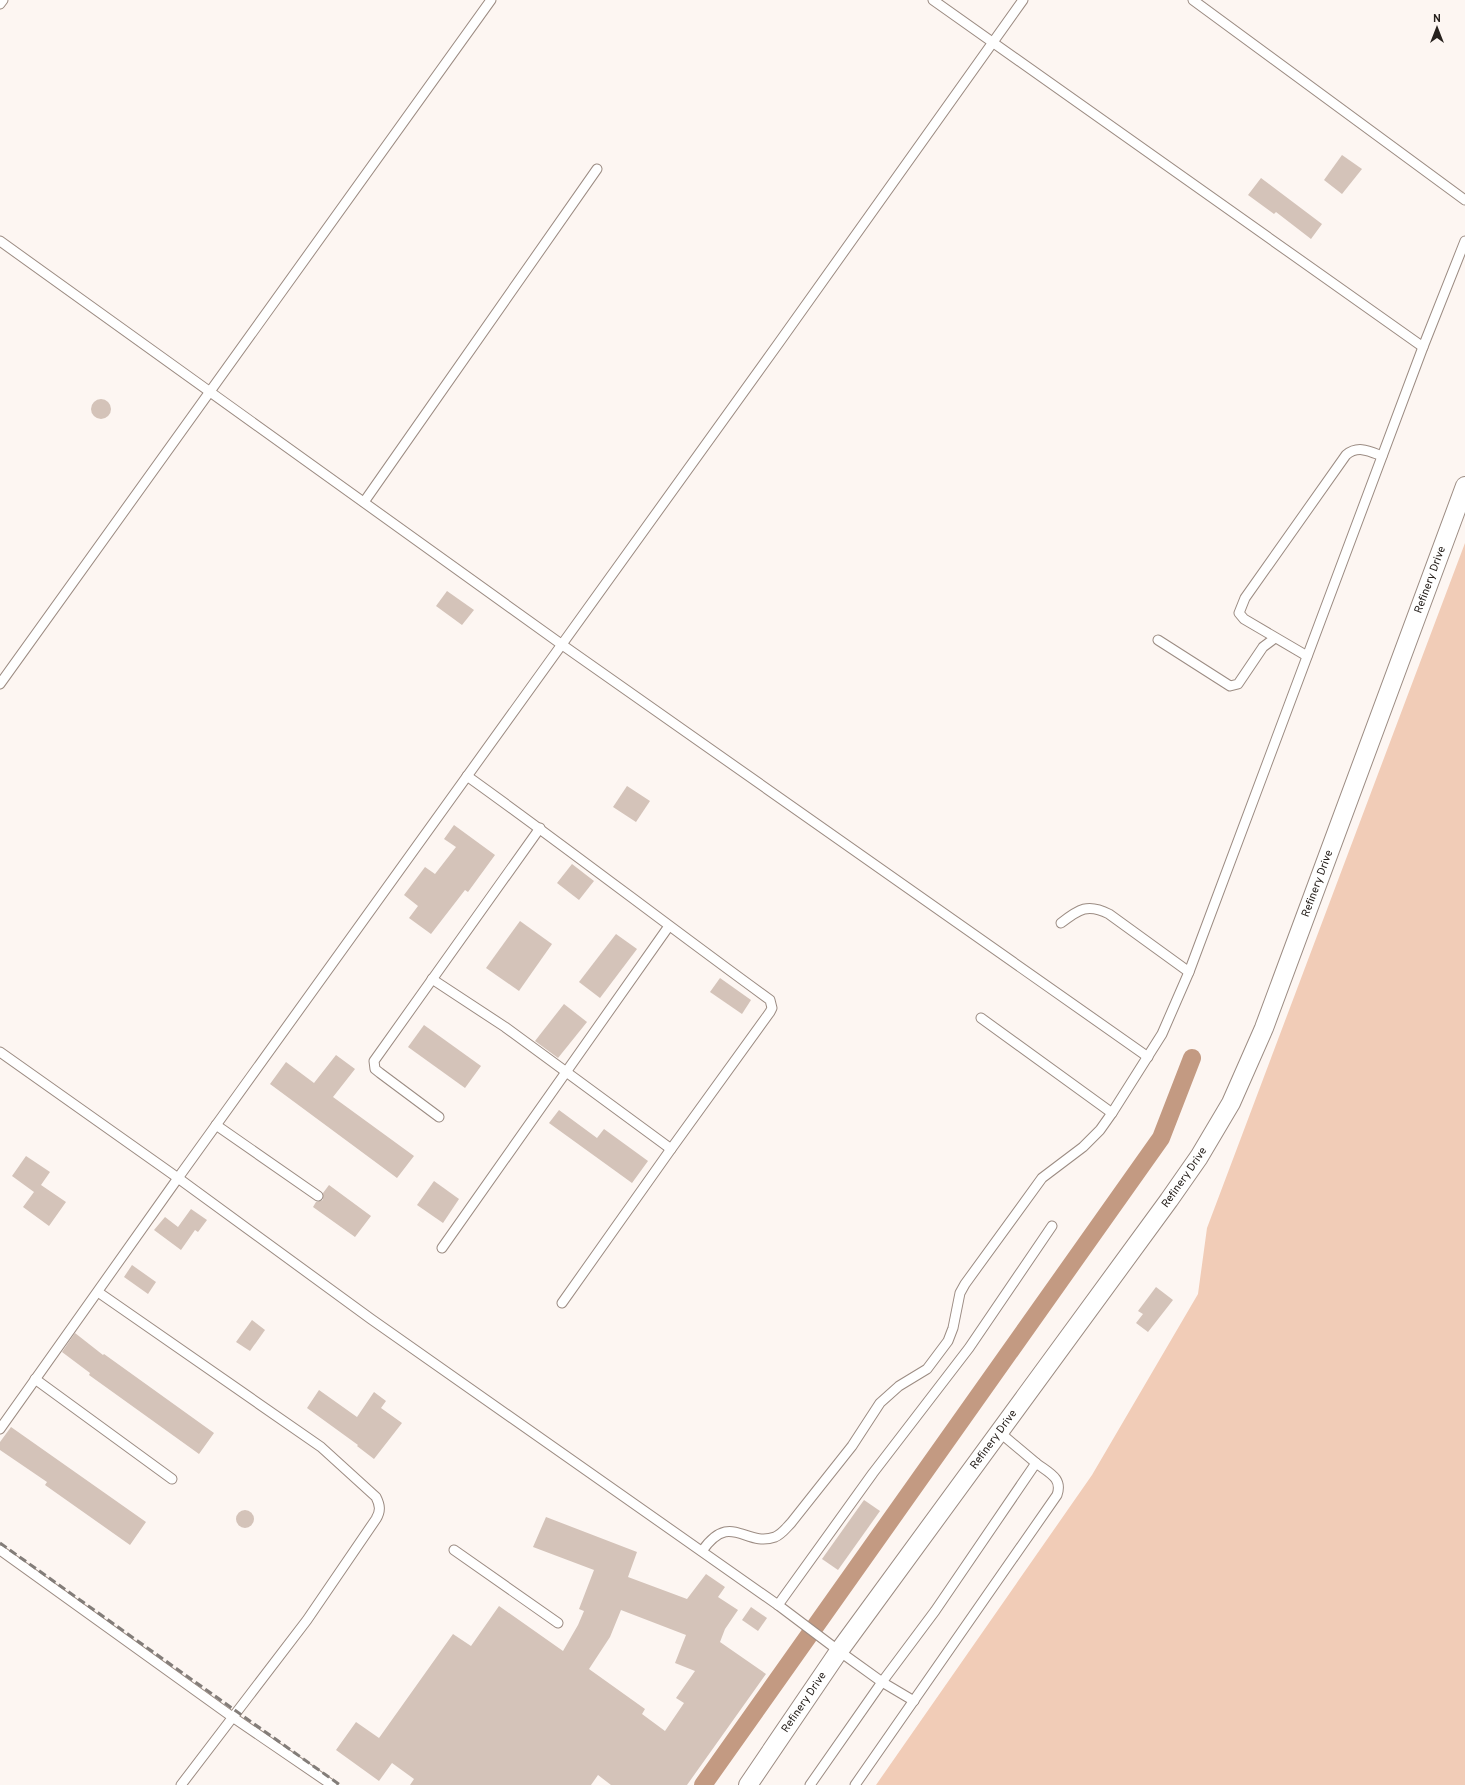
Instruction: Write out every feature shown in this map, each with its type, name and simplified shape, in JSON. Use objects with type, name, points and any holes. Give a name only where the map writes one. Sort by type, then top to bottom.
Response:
[{"type":"street","name":"Refinery Drive","points":[[748,1785],[833,1647],[998,1431],[1169,1200],[1199,1157],[1231,1103],[1264,1028],[1465,486]]},
{"type":"lane","points":[[0,4],[3,0]]},
{"type":"lane","points":[[0,684],[491,0]]},
{"type":"lane","points":[[934,0],[1423,348]]},
{"type":"lane","points":[[0,1429],[216,1125],[994,43],[1023,0]]},
{"type":"lane","points":[[1193,0],[1465,200]]},
{"type":"lane","points":[[364,502],[597,169]]},
{"type":"lane","points":[[0,241],[209,393],[364,502],[561,644],[1148,1057]]},
{"type":"lane","points":[[702,1551],[711,1539],[718,1534],[734,1532],[755,1538],[769,1538],[780,1534],[791,1523],[852,1446],[880,1403],[898,1386],[927,1369],[948,1341],[953,1328],[960,1293],[965,1284],[1042,1178],[1083,1147],[1100,1130],[1162,1034],[1190,972],[1382,456],[1465,241]]},
{"type":"lane","points":[[1307,656],[1240,617],[1240,607],[1346,455],[1352,449],[1357,449],[1366,450],[1382,456]]},
{"type":"lane","points":[[1158,640],[1230,686],[1238,684],[1263,647],[1275,638]]},
{"type":"lane","points":[[467,776],[540,828],[669,926],[770,1000],[772,1008],[670,1149],[562,1303]]},
{"type":"lane","points":[[439,1117],[380,1073],[374,1065],[378,1054],[540,828]]},
{"type":"lane","points":[[1062,923],[1076,911],[1083,909],[1100,910],[1109,914],[1190,972]]},
{"type":"lane","points":[[442,1248],[669,926]]},
{"type":"lane","points":[[432,979],[505,1027],[670,1149]]},
{"type":"lane","points":[[981,1018],[1112,1113]]},
{"type":"lane","points":[[0,1052],[178,1178],[371,1319],[795,1617],[833,1647],[882,1682],[914,1701]]},
{"type":"lane","points":[[216,1125],[318,1196]]},
{"type":"lane","points":[[778,1605],[873,1473],[969,1348],[1052,1226]]},
{"type":"lane","points":[[98,1292],[321,1447],[376,1496],[379,1503],[380,1513],[307,1620],[231,1716],[181,1785]]},
{"type":"lane","points":[[35,1379],[172,1479]]},
{"type":"lane","points":[[854,1785],[1057,1495],[1059,1488],[1058,1481],[998,1431]]},
{"type":"lane","points":[[810,1785],[882,1682],[935,1611],[1036,1462]]},
{"type":"lane","points":[[0,1550],[231,1716],[332,1785]]},
{"type":"lane","points":[[454,1550],[558,1623]]},
{"type":"shaded area","points":[[1465,543],[1465,1785],[876,1785],[1092,1475],[1198,1294],[1207,1228]]},
{"type":"building","points":[[1342,155],[1362,169],[1342,194],[1324,180]]},
{"type":"building","points":[[1261,178],[1322,224],[1311,239],[1276,212],[1274,214],[1248,195]]},
{"type":"building","points":[[101,399],[108,402],[111,409],[108,416],[101,419],[94,416],[91,409],[94,402]]},
{"type":"building","points":[[447,591],[474,610],[462,625],[436,606]]},
{"type":"building","points":[[627,786],[650,801],[636,822],[613,807]]},
{"type":"building","points":[[454,825],[495,855],[468,892],[465,890],[431,934],[409,918],[418,906],[404,895],[425,867],[435,874],[456,847],[444,839]]},
{"type":"building","points":[[572,864],[594,881],[579,900],[557,883]]},
{"type":"building","points":[[520,921],[552,944],[519,991],[486,968]]},
{"type":"building","points":[[616,934],[637,949],[600,998],[579,982]]},
{"type":"building","points":[[720,978],[751,1000],[742,1014],[710,992]]},
{"type":"building","points":[[564,1004],[587,1022],[558,1058],[535,1041]]},
{"type":"building","points":[[424,1025],[481,1066],[465,1088],[408,1047]]},
{"type":"building","points":[[336,1055],[355,1069],[333,1097],[414,1156],[397,1178],[270,1084],[286,1062],[314,1083]]},
{"type":"building","points":[[559,1110],[597,1138],[604,1129],[648,1161],[632,1183],[549,1123]]},
{"type":"building","points":[[26,1156],[50,1172],[41,1185],[66,1202],[49,1226],[23,1207],[34,1192],[12,1176]]},
{"type":"building","points":[[434,1181],[459,1199],[443,1223],[417,1205]]},
{"type":"building","points":[[329,1185],[371,1216],[355,1237],[313,1207],[316,1202],[323,1200],[323,1193]]},
{"type":"building","points":[[191,1209],[207,1220],[198,1232],[195,1230],[181,1250],[154,1230],[165,1217],[178,1227]]},
{"type":"building","points":[[132,1265],[156,1282],[148,1294],[124,1277]]},
{"type":"building","points":[[1156,1287],[1173,1300],[1148,1332],[1136,1323],[1143,1314],[1138,1311]]},
{"type":"building","points":[[252,1320],[265,1330],[250,1351],[236,1342]]},
{"type":"building","points":[[75,1333],[103,1355],[104,1354],[214,1433],[199,1454],[89,1375],[90,1373],[62,1352]]},
{"type":"building","points":[[319,1390],[357,1417],[374,1392],[386,1401],[381,1408],[402,1423],[374,1459],[357,1446],[358,1445],[307,1408]]},
{"type":"building","points":[[11,1427],[146,1522],[130,1545],[45,1485],[47,1482],[0,1450],[0,1442]]},
{"type":"building","points":[[864,1500],[880,1511],[838,1570],[822,1559]]},
{"type":"building","points":[[245,1510],[251,1513],[254,1519],[251,1525],[245,1528],[239,1525],[236,1519],[239,1513]]},
{"type":"building","points":[[546,1517],[637,1552],[628,1577],[687,1599],[706,1574],[725,1587],[718,1597],[738,1610],[725,1629],[720,1642],[766,1674],[687,1785],[611,1785],[598,1775],[591,1785],[410,1785],[414,1779],[392,1763],[379,1781],[336,1750],[356,1722],[379,1738],[453,1634],[471,1646],[499,1606],[563,1651],[584,1611],[579,1609],[594,1570],[533,1547]],"holes":[[[621,1610],[686,1635],[675,1663],[695,1671],[676,1698],[684,1703],[665,1731],[642,1714],[645,1709],[589,1669],[610,1637]]]},
{"type":"building","points":[[751,1607],[767,1618],[758,1631],[742,1620]]},
{"type":"waterway","points":[[703,1785],[1161,1138],[1192,1058]]},
{"type":"railway","points":[[0,1543],[340,1785]]}]
